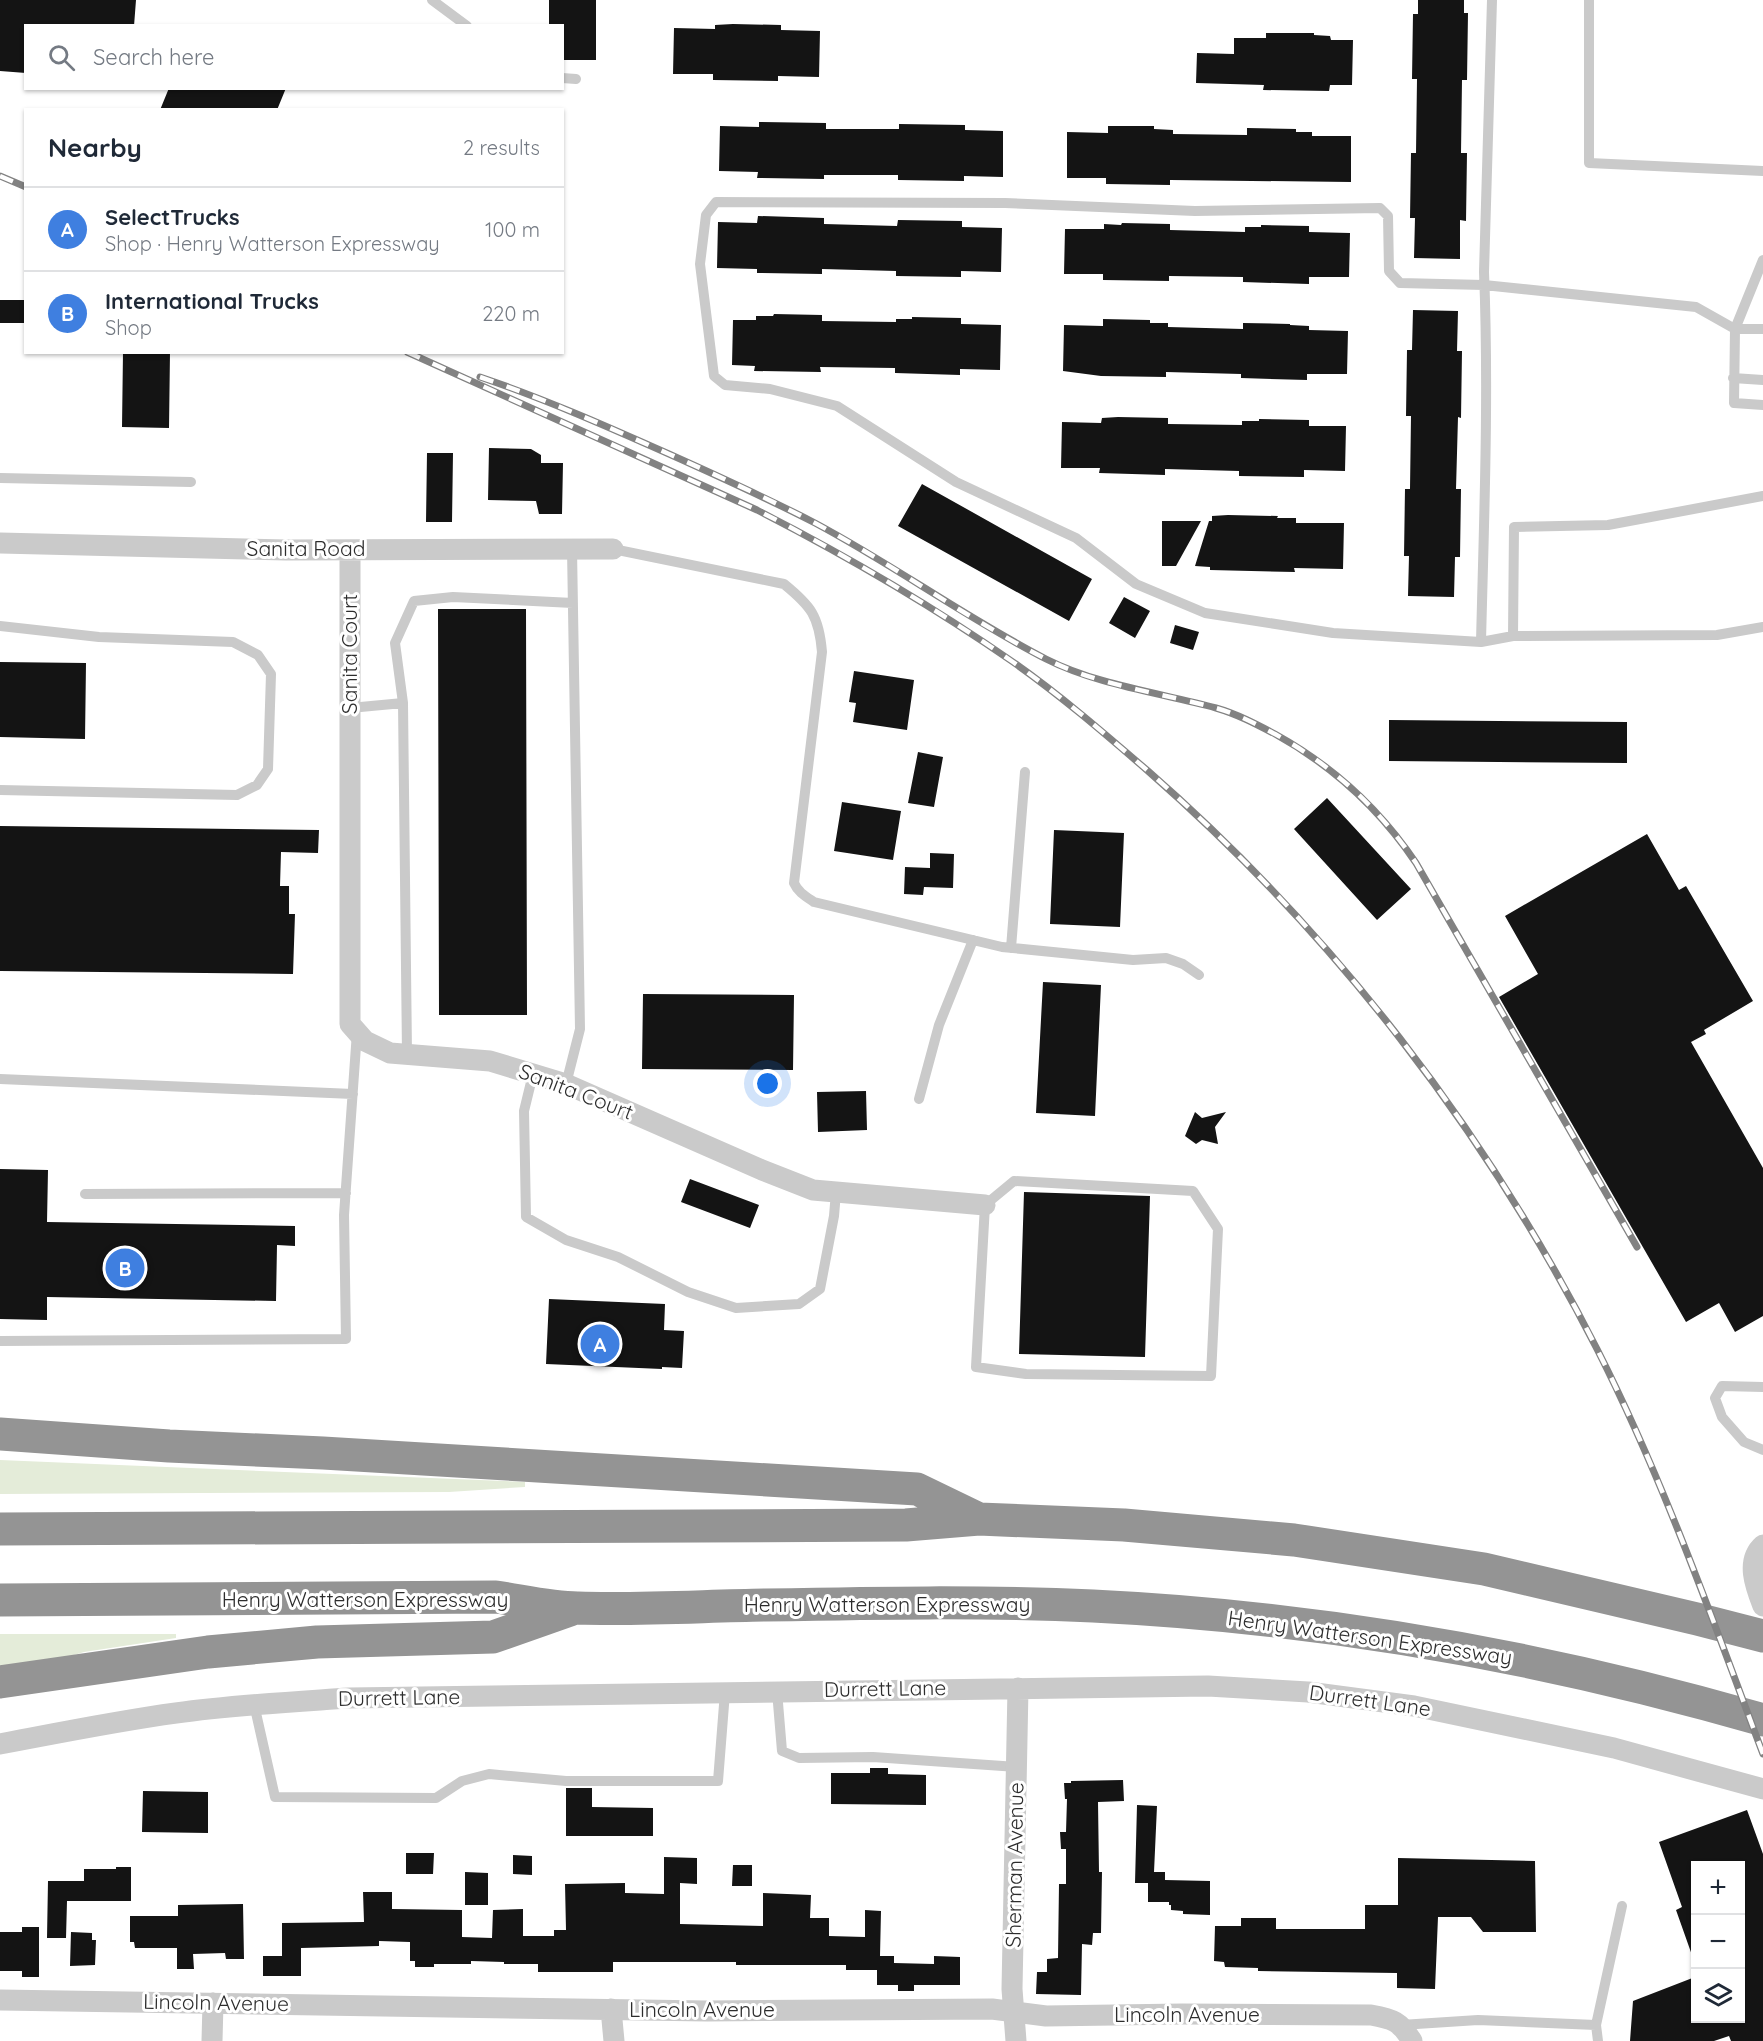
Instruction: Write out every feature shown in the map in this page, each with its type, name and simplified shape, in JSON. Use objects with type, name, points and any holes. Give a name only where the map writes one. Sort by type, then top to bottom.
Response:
[{"type":"highway","points":[[0,1434],[169,1446],[323,1453],[917,1489],[979,1519]]},
{"type":"highway","points":[[0,1529],[906,1525],[979,1519],[1124,1526],[1294,1540],[1484,1569],[1763,1636]]},
{"type":"highway","name":"Henry Watterson Expressway","points":[[0,1600],[496,1597],[576,1608],[848,1604],[1093,1606],[1320,1627],[1426,1643],[1536,1663],[1654,1690],[1763,1720]]},
{"type":"highway","points":[[0,1682],[208,1652],[295,1644],[493,1637],[576,1608]]},
{"type":"street","name":"Sanita Road","points":[[0,543],[286,550],[613,549]]},
{"type":"street","name":"Sanita Court","points":[[350,549],[350,1024],[365,1041],[390,1053],[490,1061],[566,1084],[813,1190],[985,1205]]},
{"type":"street","points":[[1763,1545],[1758,1549],[1754,1560],[1753,1574],[1763,1606]]},
{"type":"street","name":"Durrett Lane","points":[[0,1744],[176,1712],[349,1698],[1208,1686],[1308,1692],[1414,1706],[1614,1748],[1763,1789]]},
{"type":"street","name":"Sherman Avenue","points":[[1016,2041],[1012,1989],[1018,1688]]},
{"type":"street","name":"Lincoln Avenue","points":[[0,2000],[707,2011],[992,2009],[1046,2016],[1371,2015],[1389,2018],[1406,2033]]},
{"type":"street","points":[[212,2041],[213,2003]]},
{"type":"street","points":[[611,2009],[614,2041]]},
{"type":"lane","points":[[432,0],[464,24]]},
{"type":"lane","points":[[1481,642],[1487,339],[1484,285],[1492,0]]},
{"type":"lane","points":[[1589,0],[1589,163],[1763,171]]},
{"type":"lane","points":[[564,78],[576,80]]},
{"type":"lane","points":[[1763,329],[1735,329],[1696,307],[1484,285],[1400,283],[1389,271],[1388,216],[1380,208],[1195,211],[1005,203],[716,202],[706,215],[700,264],[714,376],[725,385],[770,389],[837,406],[956,482],[1076,538],[1136,584],[1205,613],[1333,633],[1481,642],[1513,636],[1717,635],[1763,627]]},
{"type":"lane","points":[[1763,260],[1735,329],[1733,378],[1734,403],[1763,405]]},
{"type":"lane","points":[[1733,378],[1763,380]]},
{"type":"lane","points":[[0,478],[191,482]]},
{"type":"lane","points":[[1513,636],[1514,527],[1608,525],[1763,496]]},
{"type":"lane","points":[[566,1084],[580,1029],[572,549]]},
{"type":"lane","points":[[613,549],[784,584],[815,615],[822,652],[794,883],[797,889],[814,902],[1011,948],[1133,960],[1166,958],[1183,964],[1199,975]]},
{"type":"lane","points":[[407,1054],[403,703],[395,644],[414,601],[453,597],[573,603]]},
{"type":"lane","points":[[0,626],[99,637],[233,642],[258,655],[271,674],[268,769],[257,785],[237,795],[0,790]]},
{"type":"lane","points":[[350,708],[403,703]]},
{"type":"lane","points":[[1011,948],[1025,771]]},
{"type":"lane","points":[[919,1099],[939,1025],[973,940]]},
{"type":"lane","points":[[0,1341],[346,1340],[344,1215],[357,1032]]},
{"type":"lane","points":[[533,1074],[524,1111],[526,1217],[566,1240],[618,1257],[688,1292],[736,1308],[799,1304],[820,1289],[834,1216],[836,1192]]},
{"type":"lane","points":[[0,1079],[352,1094]]},
{"type":"lane","points":[[1014,1181],[1193,1191],[1218,1229],[1210,1376],[1026,1374],[976,1367],[985,1205],[1014,1181]]},
{"type":"lane","points":[[85,1194],[346,1193]]},
{"type":"lane","points":[[1763,1387],[1722,1386],[1715,1398],[1722,1417],[1744,1442],[1763,1450]]},
{"type":"lane","points":[[777,1691],[782,1751],[799,1758],[873,1757],[1017,1767]]},
{"type":"lane","points":[[254,1704],[275,1797],[436,1798],[462,1781],[489,1774],[566,1781],[718,1781],[725,1692]]},
{"type":"lane","points":[[1598,2041],[1596,2025],[1622,1906]]},
{"type":"lane","points":[[1406,2033],[1478,2020],[1596,2025]]},
{"type":"green space","points":[[0,1460],[525,1482],[525,1487],[449,1492],[0,1494]]},
{"type":"green space","points":[[0,1634],[176,1634],[176,1638],[84,1652],[61,1659],[0,1669]]},
{"type":"building","points":[[0,0],[136,0],[134,24],[24,24],[24,73],[0,71]]},
{"type":"building","points":[[549,0],[596,0],[596,60],[564,60],[564,24],[549,24]]},
{"type":"building","points":[[1418,0],[1464,0],[1464,13],[1468,13],[1467,80],[1462,80],[1461,153],[1467,153],[1466,221],[1460,220],[1460,259],[1414,258],[1415,218],[1410,218],[1411,153],[1416,153],[1417,79],[1412,79],[1413,14],[1418,14]]},
{"type":"building","points":[[715,25],[781,25],[781,30],[820,31],[819,77],[778,76],[778,81],[713,80],[713,74],[673,74],[674,28],[715,29]]},
{"type":"building","points":[[1266,33],[1314,33],[1314,35],[1330,36],[1331,40],[1353,40],[1352,85],[1330,85],[1329,91],[1263,90],[1264,85],[1196,83],[1197,53],[1234,54],[1234,38],[1266,38]]},
{"type":"building","points":[[168,90],[285,90],[278,108],[161,108]]},
{"type":"building","points":[[759,122],[826,123],[826,129],[899,129],[899,124],[965,125],[965,130],[1003,131],[1003,177],[964,176],[964,181],[898,180],[898,175],[824,175],[824,179],[757,178],[758,172],[719,171],[720,126],[759,127]]},
{"type":"building","points":[[1108,126],[1154,126],[1154,129],[1173,130],[1173,134],[1247,135],[1247,128],[1296,129],[1296,132],[1312,132],[1312,136],[1351,136],[1351,182],[1170,180],[1170,185],[1106,184],[1106,178],[1067,178],[1067,132],[1108,133]]},
{"type":"building","points":[[758,216],[824,218],[824,224],[897,226],[898,220],[962,221],[962,227],[1002,228],[1001,272],[961,271],[961,277],[896,276],[896,271],[822,269],[822,274],[757,273],[757,269],[717,268],[718,222],[757,223]]},
{"type":"building","points":[[1122,223],[1170,224],[1170,230],[1245,232],[1245,227],[1261,227],[1261,225],[1309,226],[1309,232],[1350,233],[1349,277],[1309,277],[1309,284],[1243,282],[1243,277],[1169,276],[1169,281],[1103,280],[1103,274],[1064,274],[1065,229],[1104,229],[1104,224],[1121,225]]},
{"type":"building","points":[[0,300],[24,300],[24,323],[0,323]]},
{"type":"building","points":[[1413,310],[1458,311],[1457,351],[1462,351],[1461,418],[1458,417],[1456,489],[1461,489],[1460,557],[1455,557],[1454,597],[1408,596],[1409,556],[1404,556],[1405,489],[1410,489],[1411,416],[1406,416],[1407,350],[1412,350]]},
{"type":"building","points":[[774,314],[822,315],[822,321],[896,322],[896,319],[912,319],[912,317],[961,318],[961,324],[1001,325],[1000,370],[960,369],[960,375],[895,373],[895,368],[820,367],[821,372],[754,371],[755,366],[732,365],[733,320],[756,320],[756,316],[773,316]]},
{"type":"building","points":[[1103,319],[1150,320],[1150,323],[1168,323],[1168,327],[1243,329],[1243,323],[1290,324],[1309,326],[1309,330],[1348,331],[1347,374],[1307,374],[1307,380],[1241,378],[1241,374],[1166,372],[1166,377],[1101,376],[1063,371],[1064,325],[1103,326]]},
{"type":"building","points":[[123,354],[170,354],[169,428],[122,427]]},
{"type":"building","points":[[1102,418],[1168,418],[1168,424],[1242,425],[1242,421],[1259,421],[1259,419],[1309,420],[1309,426],[1346,426],[1345,471],[1304,470],[1304,477],[1239,476],[1239,471],[1165,469],[1165,475],[1099,473],[1100,468],[1061,468],[1062,422],[1101,423]]},
{"type":"building","points":[[489,448],[531,449],[541,455],[541,463],[563,463],[562,514],[539,514],[536,501],[488,500]]},
{"type":"building","points":[[427,453],[453,453],[452,522],[426,522]]},
{"type":"building","points":[[922,484],[1092,579],[1069,621],[898,526]]},
{"type":"building","points":[[1212,516],[1296,518],[1296,523],[1344,523],[1343,569],[1294,568],[1295,572],[1210,570],[1210,567],[1195,566]]},
{"type":"building","points":[[1162,521],[1201,521],[1176,566],[1162,566]]},
{"type":"building","points":[[1124,597],[1150,611],[1135,638],[1109,623]]},
{"type":"building","points":[[438,609],[526,609],[527,1015],[439,1015]]},
{"type":"building","points":[[1175,625],[1199,632],[1193,650],[1170,643]]},
{"type":"building","points":[[0,662],[86,663],[85,739],[0,737]]},
{"type":"building","points":[[854,671],[914,680],[907,730],[853,722],[856,703],[849,702]]},
{"type":"building","points":[[1389,720],[1627,722],[1627,763],[1389,761]]},
{"type":"building","points":[[918,752],[943,757],[934,807],[908,803]]},
{"type":"building","points":[[1327,798],[1411,889],[1377,920],[1294,829]]},
{"type":"building","points":[[842,802],[901,811],[893,860],[834,851]]},
{"type":"building","points":[[0,826],[319,830],[318,853],[281,852],[280,886],[289,886],[289,914],[295,914],[293,974],[0,971]]},
{"type":"building","points":[[1054,830],[1124,833],[1120,927],[1050,924]]},
{"type":"building","points":[[1647,834],[1679,890],[1686,886],[1753,1001],[1704,1030],[1706,1034],[1691,1042],[1763,1168],[1763,1316],[1735,1332],[1719,1303],[1686,1322],[1499,997],[1538,974],[1505,916]]},
{"type":"building","points":[[930,853],[954,854],[953,888],[924,887],[923,895],[904,894],[905,867],[930,868]]},
{"type":"building","points":[[1043,982],[1101,985],[1095,1116],[1036,1113]]},
{"type":"building","points":[[643,994],[794,995],[793,1070],[642,1069]]},
{"type":"building","points":[[866,1091],[867,1130],[818,1132],[817,1092]]},
{"type":"building","points":[[1195,1112],[1202,1118],[1226,1112],[1215,1127],[1218,1144],[1202,1140],[1196,1144],[1185,1136]]},
{"type":"building","points":[[0,1169],[48,1170],[47,1222],[295,1226],[295,1246],[277,1245],[276,1301],[47,1297],[47,1320],[0,1319]]},
{"type":"building","points":[[690,1179],[759,1205],[750,1228],[681,1202]]},
{"type":"building","points":[[1024,1192],[1150,1196],[1145,1357],[1019,1354]]},
{"type":"building","points":[[549,1299],[665,1304],[664,1330],[684,1331],[682,1368],[546,1364]]},
{"type":"building","points":[[870,1768],[888,1768],[888,1774],[926,1775],[926,1805],[831,1804],[831,1773],[870,1773]]},
{"type":"building","points":[[1123,1780],[1124,1801],[1098,1802],[1099,1872],[1102,1872],[1101,1933],[1093,1933],[1092,1945],[1082,1944],[1081,1995],[1036,1994],[1037,1972],[1047,1972],[1047,1959],[1058,1958],[1059,1884],[1066,1884],[1066,1849],[1061,1849],[1060,1832],[1066,1832],[1067,1799],[1065,1799],[1064,1783]]},
{"type":"building","points":[[566,1788],[592,1788],[592,1807],[653,1808],[653,1836],[566,1836]]},
{"type":"building","points":[[143,1791],[208,1792],[208,1833],[142,1832]]},
{"type":"building","points":[[1137,1805],[1157,1806],[1154,1872],[1165,1872],[1165,1880],[1210,1881],[1210,1915],[1183,1914],[1183,1911],[1171,1910],[1169,1902],[1148,1902],[1148,1883],[1135,1883]]},
{"type":"building","points":[[1747,1810],[1763,1854],[1763,2041],[1731,2041],[1729,2036],[1714,2041],[1630,2041],[1633,2001],[1691,1979],[1691,2023],[1745,2023],[1745,1861],[1691,1861],[1691,1952],[1676,1910],[1682,1907],[1659,1842]]},
{"type":"building","points":[[406,1853],[434,1853],[433,1874],[406,1874]]},
{"type":"building","points":[[513,1855],[532,1856],[532,1875],[513,1874]]},
{"type":"building","points":[[664,1857],[697,1858],[697,1884],[680,1883],[680,1924],[763,1926],[763,1893],[811,1895],[810,1918],[829,1918],[829,1936],[865,1937],[865,1910],[881,1911],[880,1956],[894,1956],[894,1963],[934,1964],[934,1956],[960,1957],[960,1985],[914,1985],[914,1991],[898,1991],[898,1985],[877,1985],[877,1970],[846,1970],[846,1965],[613,1962],[613,1972],[538,1972],[538,1964],[471,1961],[471,1964],[434,1964],[434,1967],[415,1967],[415,1961],[410,1961],[410,1942],[379,1941],[379,1946],[301,1948],[301,1976],[263,1976],[263,1956],[282,1956],[282,1923],[364,1922],[363,1892],[392,1892],[392,1909],[462,1910],[462,1937],[492,1938],[493,1910],[523,1909],[523,1936],[554,1936],[554,1930],[566,1930],[565,1884],[625,1883],[625,1893],[664,1894]]},
{"type":"building","points":[[1398,1858],[1535,1861],[1536,1932],[1483,1932],[1471,1917],[1438,1917],[1435,1989],[1397,1988],[1397,1973],[1258,1971],[1258,1968],[1225,1967],[1224,1962],[1214,1961],[1215,1926],[1241,1926],[1241,1918],[1276,1918],[1276,1929],[1365,1929],[1365,1905],[1398,1905]]},
{"type":"building","points":[[733,1865],[752,1865],[752,1886],[732,1886]]},
{"type":"building","points":[[116,1867],[131,1867],[131,1901],[67,1901],[66,1938],[47,1938],[48,1881],[84,1881],[84,1869],[116,1869]]},
{"type":"building","points":[[465,1872],[488,1873],[488,1905],[465,1905]]},
{"type":"building","points":[[243,1904],[244,1959],[226,1959],[225,1953],[193,1954],[194,1969],[177,1969],[177,1948],[135,1948],[134,1942],[130,1942],[130,1916],[178,1916],[178,1905]]},
{"type":"building","points":[[22,1927],[39,1927],[39,1977],[22,1977],[22,1971],[0,1971],[0,1932],[22,1932]]},
{"type":"building","points":[[71,1932],[92,1933],[92,1940],[96,1940],[95,1965],[70,1966]]},
{"type":"railway","points":[[0,176],[24,186]]},
{"type":"railway","points":[[411,354],[757,510],[823,545],[919,601],[1013,662],[1082,715],[1216,833],[1280,899],[1342,967],[1400,1038],[1506,1189],[1553,1268],[1597,1349],[1644,1448],[1686,1549],[1763,1754]]},
{"type":"railway","points":[[480,377],[599,423],[797,514],[844,539],[1046,659],[1086,676],[1231,713],[1296,746],[1335,774],[1387,824],[1416,863],[1637,1247]]},
{"type":"place","name":"International Trucks","points":[[125,1268]]},
{"type":"place","name":"SelectTrucks","points":[[600,1344]]}]
